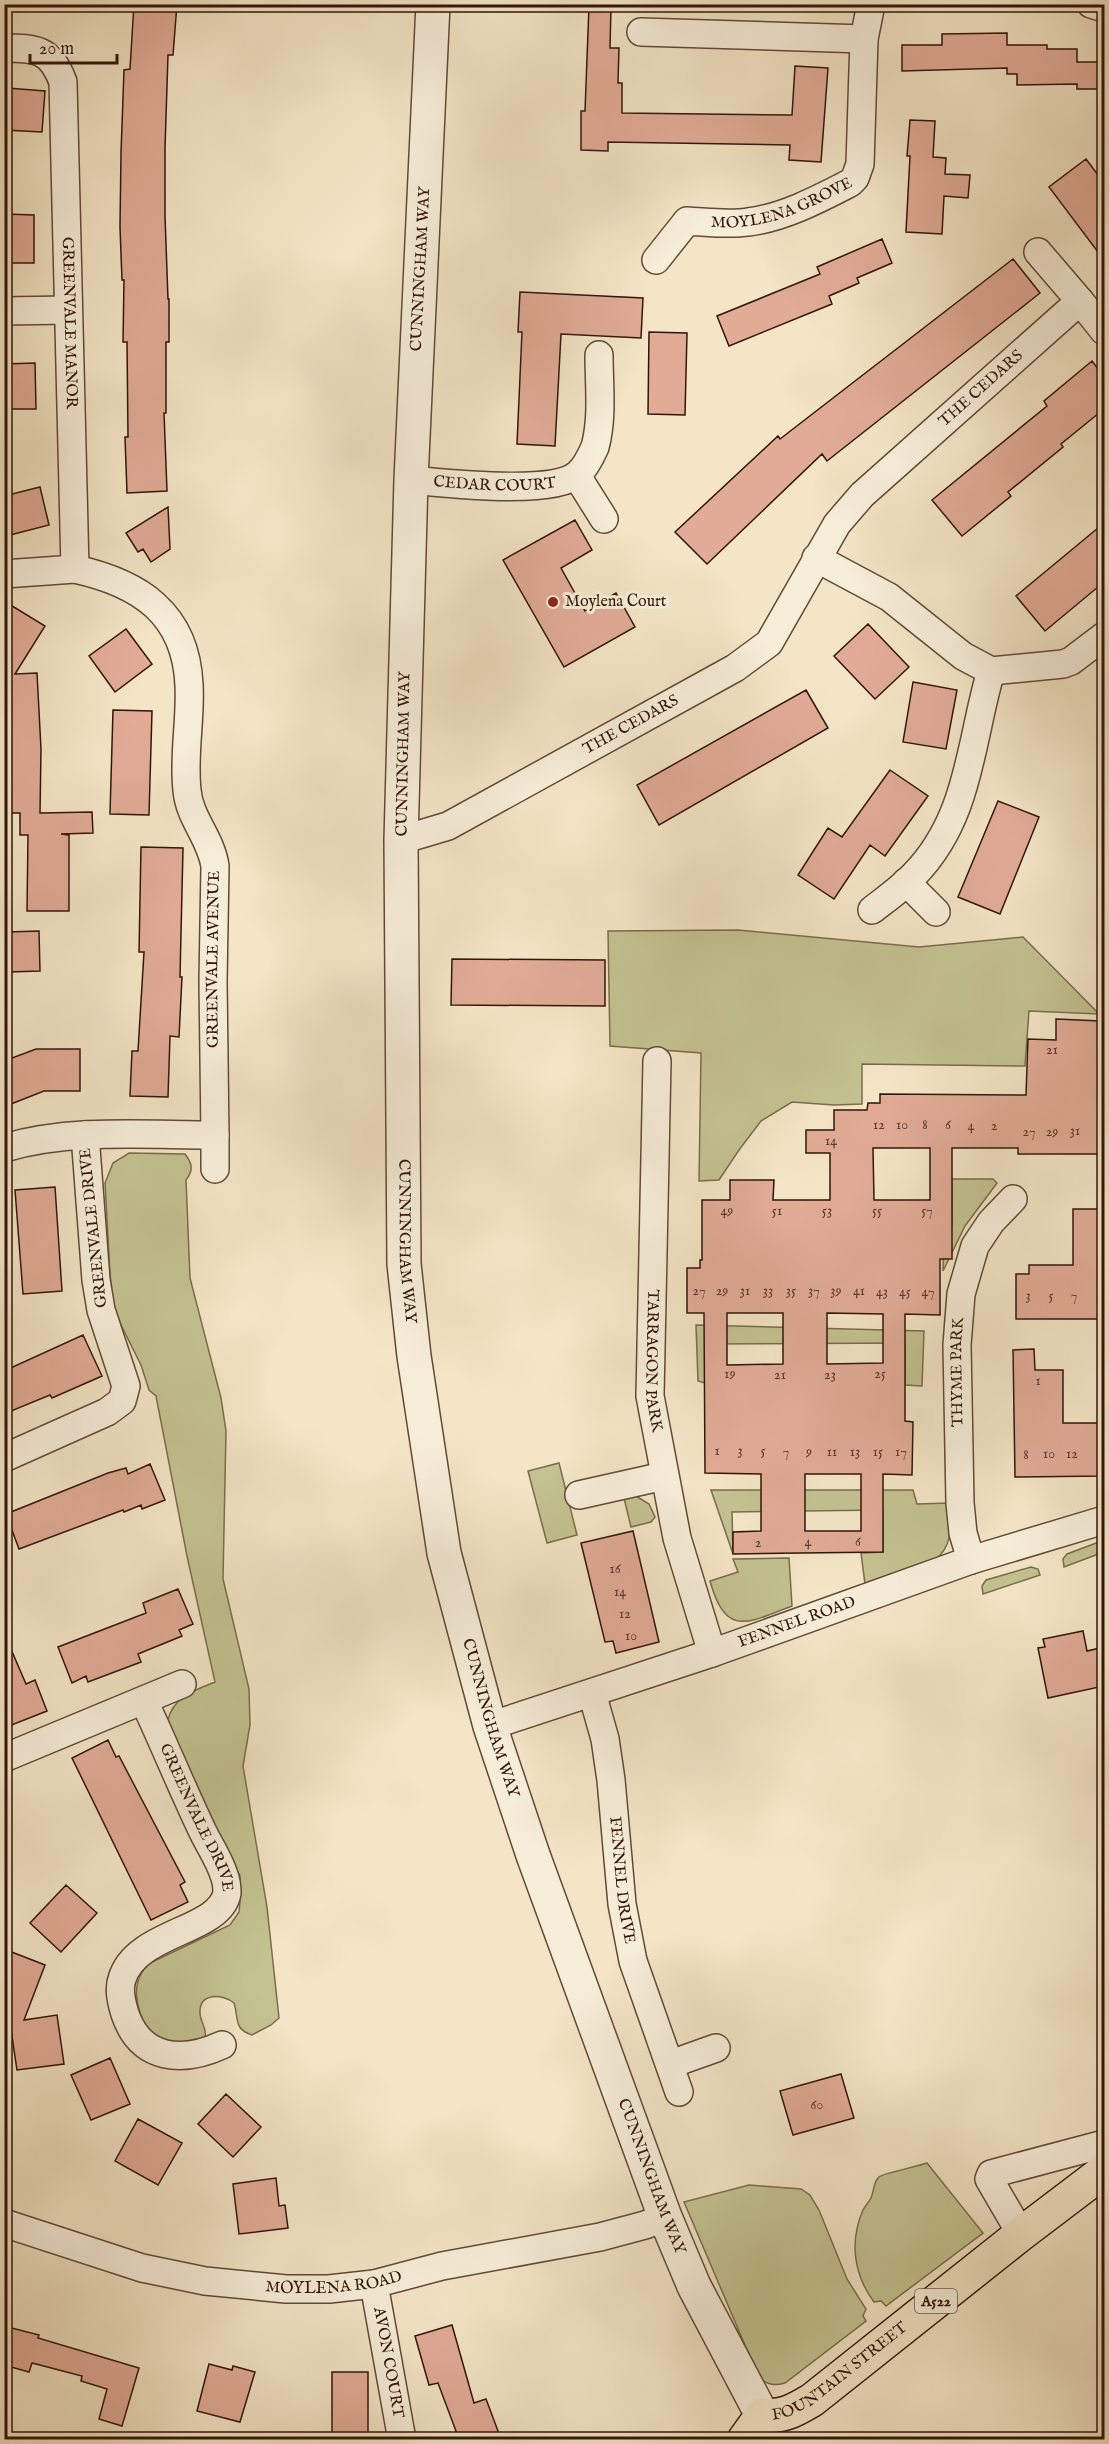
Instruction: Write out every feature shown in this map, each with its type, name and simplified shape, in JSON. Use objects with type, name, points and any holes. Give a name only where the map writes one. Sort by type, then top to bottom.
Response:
[{"type":"main road","name":"FOUNTAIN STREET","points":[[753,2427],[773,2417],[791,2412],[812,2400],[1104,2171]]},
{"type":"street","name":"CUNNINGHAM WAY","points":[[433,4],[411,480],[401,840],[404,1264],[416,1367],[444,1553],[490,1726],[533,1855],[665,2217],[694,2286],[739,2376],[753,2427]]},
{"type":"street","name":"MOYLENA GROVE","points":[[656,260],[687,221],[748,222],[763,220],[811,201],[850,183],[855,178],[860,164],[864,39],[871,4]]},
{"type":"street","points":[[1091,4],[1104,8]]},
{"type":"street","points":[[641,33],[864,39]]},
{"type":"street","name":"GREENVALE MANOR","points":[[4,48],[32,48],[45,54],[56,65],[63,82],[75,569]]},
{"type":"street","points":[[1038,252],[1104,331]]},
{"type":"street","name":"THE CEDARS","points":[[401,840],[448,826],[747,660],[769,643],[837,524],[862,495],[1080,301]]},
{"type":"street","points":[[4,311],[68,310]]},
{"type":"street","name":"CEDAR COURT","points":[[411,480],[489,487],[518,487],[545,484],[577,476],[590,458],[597,433],[599,355]]},
{"type":"street","name":"CEDAR COURT","points":[[577,476],[604,519]]},
{"type":"street","points":[[816,558],[889,597],[963,656],[991,671],[1064,664],[1104,636]]},
{"type":"street","points":[[4,574],[75,569]]},
{"type":"street","name":"GREENVALE AVENUE","points":[[75,569],[103,575],[139,591],[150,599],[172,625],[182,644],[187,662],[189,686],[186,787],[188,806],[213,852],[215,866],[213,981],[215,1169]]},
{"type":"street","points":[[872,910],[906,882],[926,861],[955,813],[971,762],[983,695],[991,671]]},
{"type":"street","points":[[906,882],[936,912]]},
{"type":"street","name":"TARRAGON PARK","points":[[657,1061],[650,1396],[676,1538],[712,1653]]},
{"type":"street","name":"GREENVALE DRIVE","points":[[4,1458],[108,1412],[122,1401],[126,1392],[124,1374],[101,1310],[96,1280],[85,1135]]},
{"type":"street","points":[[4,1148],[51,1137],[215,1135]]},
{"type":"street","name":"THYME PARK","points":[[971,1560],[963,1533],[959,1492],[957,1346],[961,1294],[975,1246],[991,1222],[1013,1199]]},
{"type":"street","points":[[579,1495],[664,1476]]},
{"type":"street","name":"FENNEL ROAD","points":[[490,1726],[712,1653],[971,1560],[1104,1520]]},
{"type":"street","points":[[4,1758],[182,1684]]},
{"type":"street","name":"FENNEL DRIVE","points":[[592,1693],[604,1739],[611,1780],[622,1904],[633,1960],[679,2092]]},
{"type":"street","name":"GREENVALE DRIVE","points":[[144,1701],[202,1830],[225,1875],[227,1890],[224,1902],[211,1915],[155,1943],[129,1963],[120,1985],[122,2006],[135,2034],[162,2054],[188,2056],[222,2045]]},
{"type":"street","points":[[670,2064],[716,2048]]},
{"type":"street","points":[[1021,2234],[989,2179],[991,2174],[1104,2144]]},
{"type":"street","name":"MOYLENA ROAD","points":[[4,2223],[142,2268],[205,2281],[286,2289],[329,2289],[374,2284],[442,2266],[600,2237],[665,2217]]},
{"type":"street","name":"AVON COURT","points":[[374,2284],[402,2439]]},
{"type":"shaded area","points":[[738,930],[919,947],[1023,937],[1099,1014],[1029,1011],[1025,1066],[862,1064],[862,1104],[792,1102],[761,1121],[719,1180],[699,1181],[701,1053],[610,1046],[608,931]]},
{"type":"shaded area","points":[[129,1153],[185,1154],[191,1167],[186,1180],[190,1278],[221,1398],[226,1431],[223,1579],[249,1689],[250,1725],[243,1766],[267,1907],[279,2018],[252,2035],[239,2026],[234,2003],[224,1998],[207,1998],[203,2001],[200,2013],[205,2037],[187,2049],[149,2035],[138,2007],[139,1979],[150,1963],[230,1925],[239,1912],[240,1876],[212,1823],[168,1720],[175,1705],[186,1695],[215,1682],[187,1556],[156,1396],[149,1390],[141,1365],[114,1311],[105,1183],[113,1163]]},
{"type":"shaded area","points":[[952,1179],[993,1179],[997,1183],[965,1226],[943,1271],[944,1226],[952,1225]]},
{"type":"shaded area","points":[[696,1325],[924,1331],[922,1386],[905,1385],[905,1343],[705,1344],[705,1383],[698,1381]]},
{"type":"shaded area","points":[[559,1463],[577,1535],[547,1543],[528,1471]]},
{"type":"shaded area","points":[[711,1490],[913,1490],[917,1504],[950,1503],[950,1533],[946,1547],[936,1559],[865,1584],[861,1553],[883,1552],[883,1510],[732,1512],[733,1554]]},
{"type":"shaded area","points":[[636,1496],[649,1504],[655,1517],[651,1522],[631,1527],[624,1498]]},
{"type":"shaded area","points":[[1104,1540],[1104,1552],[1064,1567],[1063,1559],[1067,1554]]},
{"type":"shaded area","points":[[789,1558],[792,1606],[750,1621],[731,1618],[723,1611],[710,1581],[738,1572],[733,1559]]},
{"type":"shaded area","points":[[1031,1567],[1038,1569],[1040,1575],[983,1594],[982,1586],[986,1580]]},
{"type":"shaded area","points":[[927,2163],[983,2233],[886,2306],[881,2301],[874,2302],[862,2281],[856,2258],[856,2234],[863,2210],[871,2198],[879,2177]]},
{"type":"shaded area","points":[[749,2185],[801,2189],[810,2195],[819,2210],[847,2279],[866,2309],[863,2316],[866,2321],[785,2383],[772,2384],[759,2378],[684,2202]]},
{"type":"building","points":[[134,4],[177,4],[173,55],[168,55],[165,148],[165,216],[169,299],[169,342],[166,342],[166,413],[164,413],[167,491],[127,493],[125,437],[128,437],[127,342],[123,342],[121,153],[124,70],[130,69]]},
{"type":"building","points":[[589,6],[611,7],[610,48],[619,48],[618,83],[622,83],[622,113],[792,115],[795,66],[828,68],[821,162],[789,160],[790,145],[608,142],[608,151],[581,150],[581,111],[585,111]]},
{"type":"building","points":[[1007,33],[1007,45],[1047,45],[1047,49],[1077,49],[1077,62],[1104,62],[1104,89],[1077,89],[1077,84],[1017,85],[1017,74],[1007,74],[1007,68],[902,71],[902,45],[942,45],[942,34]]},
{"type":"building","points":[[7,88],[45,91],[42,132],[4,130]]},
{"type":"building","points":[[910,120],[935,121],[933,157],[946,158],[945,174],[970,175],[968,198],[944,196],[942,234],[906,232]]},
{"type":"building","points":[[1086,159],[1104,183],[1104,260],[1049,187]]},
{"type":"building","points":[[4,214],[34,215],[34,263],[4,263]]},
{"type":"building","points":[[882,239],[892,263],[857,278],[859,283],[829,296],[832,304],[729,346],[717,316],[820,274],[817,267]]},
{"type":"building","points":[[1013,259],[1040,293],[827,461],[822,454],[707,564],[675,532],[778,436],[780,439]]},
{"type":"building","points":[[520,292],[643,298],[641,338],[561,334],[555,446],[517,444],[522,332],[518,332]]},
{"type":"building","points":[[649,332],[687,333],[685,415],[648,414]]},
{"type":"building","points":[[1092,361],[1104,377],[1104,409],[1061,444],[1063,447],[1008,492],[1011,496],[962,536],[932,500],[1047,406],[1044,401]]},
{"type":"building","points":[[35,363],[36,409],[4,409],[4,364]]},
{"type":"building","points":[[40,487],[49,525],[10,535],[4,510],[4,496]]},
{"type":"building","points":[[168,507],[170,549],[151,562],[143,549],[138,552],[126,533]]},
{"type":"building","name":"Moylena Court","points":[[575,520],[592,550],[561,568],[585,611],[616,593],[635,627],[564,667],[503,560]]},
{"type":"building","points":[[1104,523],[1104,582],[1045,631],[1016,596]]},
{"type":"building","points":[[4,601],[45,626],[15,674],[37,673],[41,749],[40,813],[92,812],[93,833],[61,834],[69,835],[69,911],[27,911],[28,835],[20,835],[20,813],[4,813]]},
{"type":"building","points":[[868,624],[909,667],[875,699],[834,656]]},
{"type":"building","points":[[126,629],[152,664],[115,692],[89,656]]},
{"type":"building","points":[[913,682],[957,690],[946,749],[903,742]]},
{"type":"building","points":[[806,690],[828,728],[659,825],[637,785]]},
{"type":"building","points":[[113,710],[152,711],[149,815],[110,814]]},
{"type":"building","points":[[890,770],[928,796],[885,856],[870,845],[834,899],[798,875],[828,828],[842,837]]},
{"type":"building","points":[[998,801],[1039,817],[1000,914],[958,897]]},
{"type":"building","points":[[141,847],[183,848],[179,1037],[170,1036],[168,1097],[130,1096],[132,1051],[138,1051],[144,952],[139,952]]},
{"type":"building","points":[[39,931],[40,971],[8,972],[7,932]]},
{"type":"building","points":[[452,959],[605,960],[605,1006],[451,1005]]},
{"type":"building","points":[[1056,1019],[1100,1021],[1100,1041],[1104,1041],[1104,1154],[1018,1154],[1018,1148],[952,1148],[952,1259],[940,1259],[940,1315],[905,1314],[905,1421],[913,1422],[912,1475],[883,1474],[883,1552],[733,1554],[733,1532],[761,1531],[761,1474],[705,1473],[704,1313],[687,1313],[687,1268],[700,1268],[700,1260],[702,1260],[702,1200],[730,1200],[730,1180],[774,1180],[773,1200],[830,1200],[830,1153],[806,1153],[806,1130],[834,1130],[834,1110],[867,1110],[868,1103],[880,1103],[880,1094],[1026,1095],[1028,1039],[1056,1040]],"holes":[[[873,1148],[930,1148],[930,1200],[874,1200]],[[727,1313],[783,1313],[783,1364],[727,1365]],[[827,1313],[883,1314],[883,1363],[827,1364]],[[805,1474],[861,1474],[861,1531],[805,1531]]]},
{"type":"building","points":[[36,1049],[80,1049],[80,1091],[44,1091],[11,1104],[4,1086],[4,1061]]},
{"type":"building","points":[[55,1187],[62,1291],[23,1294],[15,1190]]},
{"type":"building","points":[[1073,1209],[1104,1209],[1104,1319],[1016,1319],[1016,1274],[1029,1274],[1029,1265],[1073,1265]]},
{"type":"building","points":[[83,1335],[102,1376],[52,1398],[50,1395],[4,1414],[4,1371]]},
{"type":"building","points":[[1034,1349],[1035,1370],[1063,1370],[1063,1423],[1104,1423],[1104,1476],[1015,1477],[1013,1350]]},
{"type":"building","points":[[150,1464],[165,1500],[142,1509],[141,1505],[124,1512],[123,1510],[19,1549],[6,1514],[108,1473],[126,1468],[128,1474]]},
{"type":"building","points":[[633,1531],[659,1642],[616,1653],[613,1641],[605,1642],[581,1543]]},
{"type":"building","points":[[178,1589],[193,1624],[179,1630],[182,1636],[138,1654],[141,1662],[88,1682],[86,1676],[72,1683],[58,1647],[146,1613],[143,1603]]},
{"type":"building","points":[[1083,1631],[1087,1651],[1104,1647],[1104,1686],[1048,1698],[1038,1648],[1045,1647],[1043,1639]]},
{"type":"building","points":[[4,1633],[26,1684],[35,1680],[47,1711],[4,1728]]},
{"type":"building","points":[[108,1740],[116,1757],[119,1756],[185,1882],[180,1885],[188,1902],[151,1920],[72,1758]]},
{"type":"building","points":[[66,1885],[97,1913],[61,1952],[30,1923]]},
{"type":"building","points":[[4,1949],[45,1965],[24,2020],[57,2015],[64,2064],[17,2070],[7,2003],[4,2002]]},
{"type":"building","points":[[110,2058],[130,2104],[91,2120],[71,2075]]},
{"type":"building","points":[[841,2074],[854,2118],[793,2135],[780,2091]]},
{"type":"building","points":[[226,2094],[261,2127],[233,2157],[198,2124]]},
{"type":"building","points":[[138,2119],[182,2143],[158,2185],[115,2161]]},
{"type":"building","points":[[276,2178],[279,2206],[285,2205],[288,2228],[239,2234],[233,2184]]},
{"type":"building","points":[[452,2325],[474,2403],[486,2399],[501,2439],[459,2439],[438,2383],[429,2385],[415,2336]]},
{"type":"building","points":[[4,2326],[39,2335],[38,2338],[139,2368],[122,2426],[99,2419],[107,2389],[81,2381],[82,2376],[32,2363],[29,2372],[4,2365]]},
{"type":"building","points":[[209,2364],[232,2370],[233,2366],[255,2372],[240,2422],[197,2411]]},
{"type":"building","points":[[332,2372],[368,2372],[368,2437],[332,2437]]},
{"type":"place","name":"Moylena Court","points":[[553,602]]}]
